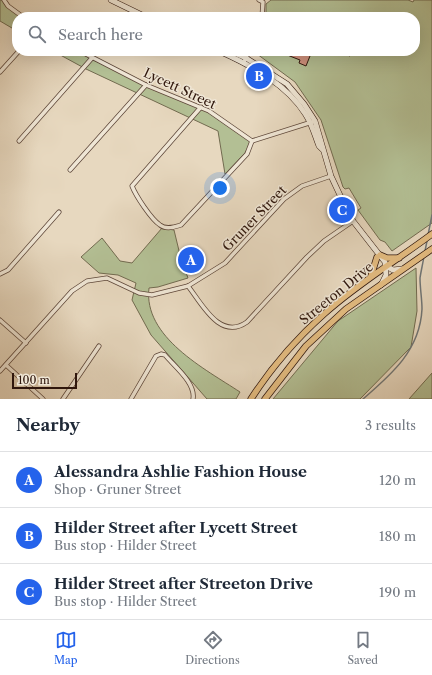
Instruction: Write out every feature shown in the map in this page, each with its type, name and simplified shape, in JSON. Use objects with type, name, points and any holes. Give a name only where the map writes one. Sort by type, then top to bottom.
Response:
[{"type":"main road","name":"Streeton Drive","points":[[251,399],[293,344],[324,313],[431,235]]},
{"type":"main road","name":"Streeton Drive","points":[[265,399],[306,346],[346,310],[430,250]]},
{"type":"main road","points":[[370,278],[378,256],[399,258]]},
{"type":"street","points":[[4,0],[8,6],[16,12]]},
{"type":"street","points":[[111,0],[136,12]]},
{"type":"street","points":[[262,12],[263,1]]},
{"type":"street","points":[[0,72],[14,56]]},
{"type":"street","name":"Lycett Street","points":[[89,56],[146,84],[201,106],[252,141]]},
{"type":"street","points":[[233,56],[245,60]]},
{"type":"street","points":[[238,56],[287,84],[304,104],[323,145],[322,149],[331,176],[353,221],[386,267],[393,270],[406,268]]},
{"type":"street","points":[[245,60],[247,56]]},
{"type":"street","points":[[19,141],[92,58]]},
{"type":"street","points":[[70,170],[146,84]]},
{"type":"street","points":[[201,106],[132,186],[136,196],[160,226],[172,228],[182,225],[247,154],[252,141],[313,122]]},
{"type":"street","name":"Gruner Street","points":[[0,371],[72,291],[88,281],[107,278],[139,293],[152,295],[188,286],[225,263],[284,199],[302,186],[331,176]]},
{"type":"street","points":[[0,274],[8,270],[59,212]]},
{"type":"street","points":[[188,286],[219,324],[230,328],[240,326],[247,322],[307,257],[324,241],[353,221]]},
{"type":"street","points":[[381,285],[386,275],[386,267]]},
{"type":"street","points":[[0,320],[26,343]]},
{"type":"street","points":[[62,399],[99,346]]},
{"type":"street","points":[[132,399],[156,356],[161,354],[165,355],[187,380],[193,390],[193,399]]},
{"type":"street","points":[[6,365],[43,399]]},
{"type":"green space","points":[[0,0],[3,0],[5,5],[16,12],[12,12],[12,28],[0,21]]},
{"type":"green space","points":[[271,0],[408,0],[413,2],[414,0],[432,0],[432,223],[392,251],[385,242],[380,240],[358,210],[361,208],[349,188],[345,189],[343,187],[321,120],[295,82],[260,56],[420,56],[420,12],[266,12],[266,4]]},
{"type":"green space","points":[[62,56],[86,56],[206,111],[251,142],[245,153],[225,174],[218,131],[86,69]]},
{"type":"green space","points":[[162,228],[174,230],[181,259],[188,278],[158,287],[149,288],[150,306],[156,322],[179,350],[194,362],[240,392],[236,399],[207,399],[151,335],[132,300],[136,283],[118,275],[99,273],[81,257],[102,238],[120,261],[132,263]]},
{"type":"green space","points":[[416,268],[417,311],[411,347],[360,399],[273,399],[338,321]]},
{"type":"green space","points":[[432,373],[432,399],[409,399]]},
{"type":"building","points":[[290,56],[310,56],[306,66],[299,63],[300,60]]},
{"type":"building","points":[[194,252],[199,261],[186,267],[182,260]]},
{"type":"waterway","points":[[428,235],[432,215]]},
{"type":"waterway","points":[[425,251],[427,241]]},
{"type":"waterway","points":[[363,399],[403,360],[416,337],[422,309],[420,278],[424,256]]},
{"type":"place","name":"Hilder Street after Lycett Street","points":[[259,76]]},
{"type":"place","name":"Hilder Street after Streeton Drive","points":[[342,210]]},
{"type":"place","name":"Alessandra Ashlie Fashion House","points":[[191,260]]}]
